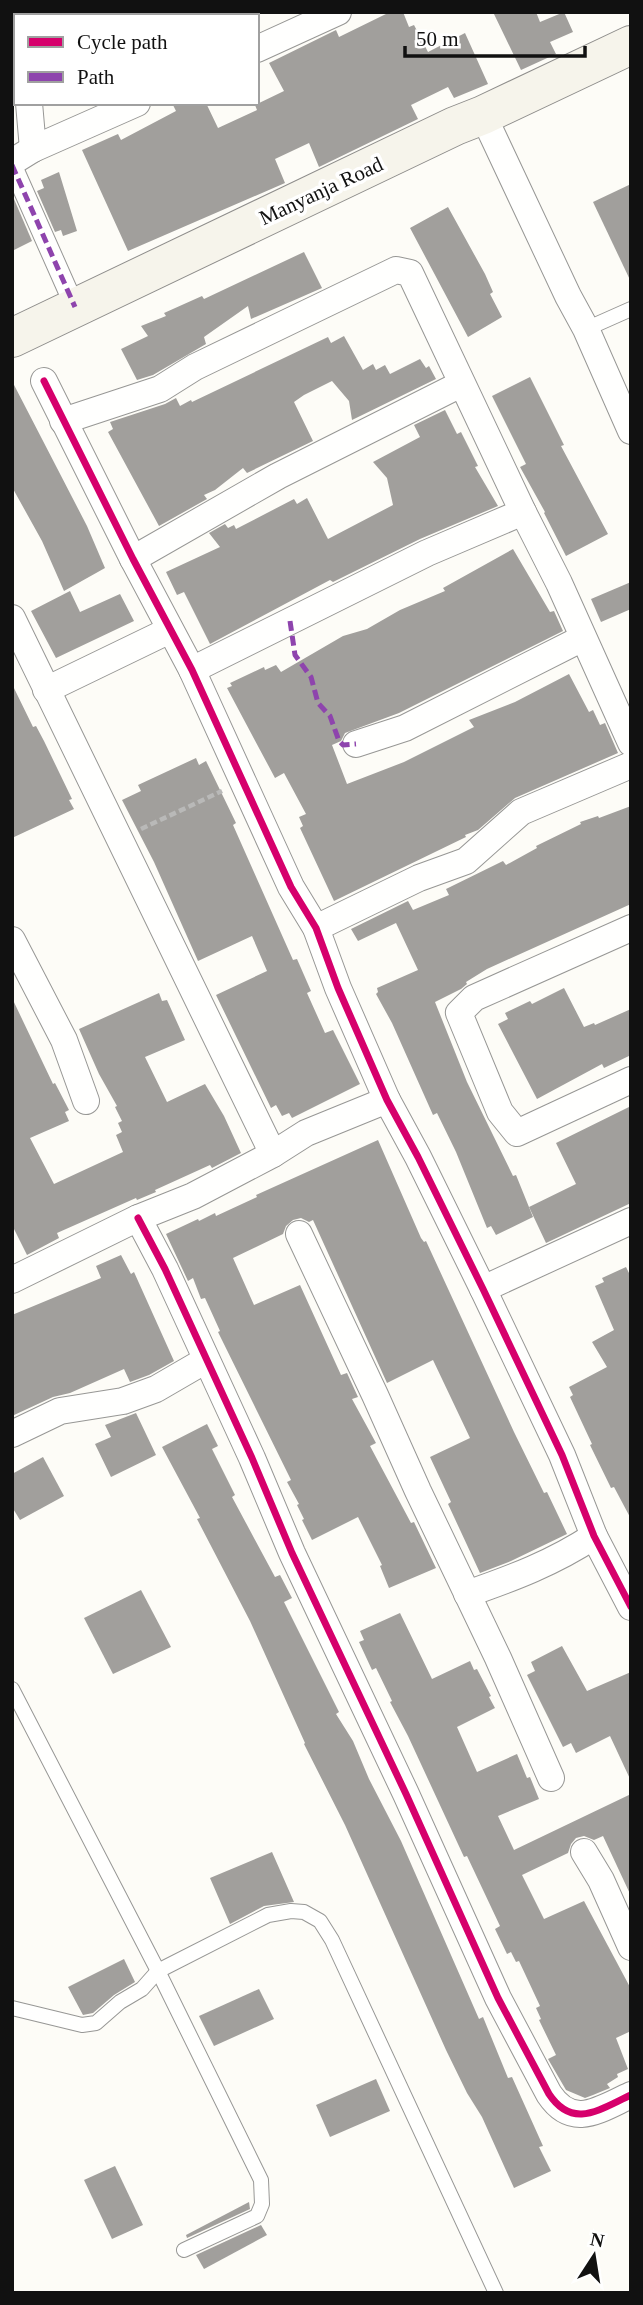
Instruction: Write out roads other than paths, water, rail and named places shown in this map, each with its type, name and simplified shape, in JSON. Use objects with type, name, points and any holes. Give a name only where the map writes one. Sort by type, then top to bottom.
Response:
[{"type":"main road","name":"Manyanja Road","points":[[12,338],[455,126],[631,46]]},
{"type":"street","points":[[259,48],[338,12]]},
{"type":"street","points":[[29,105],[19,158],[75,307]]},
{"type":"street","points":[[19,158],[133,105]]},
{"type":"street","points":[[483,115],[586,329],[631,430]]},
{"type":"street","points":[[63,421],[160,389],[195,367],[396,270],[410,273],[461,384],[559,583],[631,743]]},
{"type":"street","points":[[44,381],[192,670],[291,887],[316,928],[338,988],[387,1100],[418,1157],[562,1455],[594,1536],[631,1607]]},
{"type":"street","points":[[133,559],[278,476],[461,384]]},
{"type":"street","points":[[192,670],[427,554],[523,512]]},
{"type":"street","points":[[12,618],[273,1154]]},
{"type":"street","points":[[46,690],[170,630]]},
{"type":"street","points":[[356,744],[405,728],[583,638]]},
{"type":"street","points":[[316,928],[419,878],[466,861],[521,812],[631,765]]},
{"type":"street","points":[[631,928],[474,998],[459,1013],[500,1112],[517,1133],[631,1080]]},
{"type":"street","points":[[12,940],[64,1040],[86,1101]]},
{"type":"street","points":[[13,1278],[138,1218],[193,1195],[273,1154],[306,1132],[387,1100]]},
{"type":"street","points":[[138,1218],[165,1269],[292,1553],[407,1794],[498,1998],[549,2094],[556,2105],[568,2113],[588,2115],[631,2095]]},
{"type":"street","points":[[482,1289],[631,1221]]},
{"type":"street","points":[[299,1234],[551,1778]]},
{"type":"street","points":[[12,1434],[60,1411],[123,1401],[156,1389],[206,1360]]},
{"type":"street","points":[[467,1594],[531,1572],[569,1553],[594,1536]]},
{"type":"street","points":[[584,1852],[601,1881],[631,1947]]},
{"type":"lane","points":[[586,329],[631,309]]},
{"type":"lane","points":[[12,1689],[158,1971],[261,2180],[262,2204],[257,2216],[184,2250]]},
{"type":"lane","points":[[12,2007],[82,2025],[96,2023],[120,2002],[142,1989],[158,1971],[268,1915],[304,1912],[320,1921],[332,1940],[496,2293]]}]
